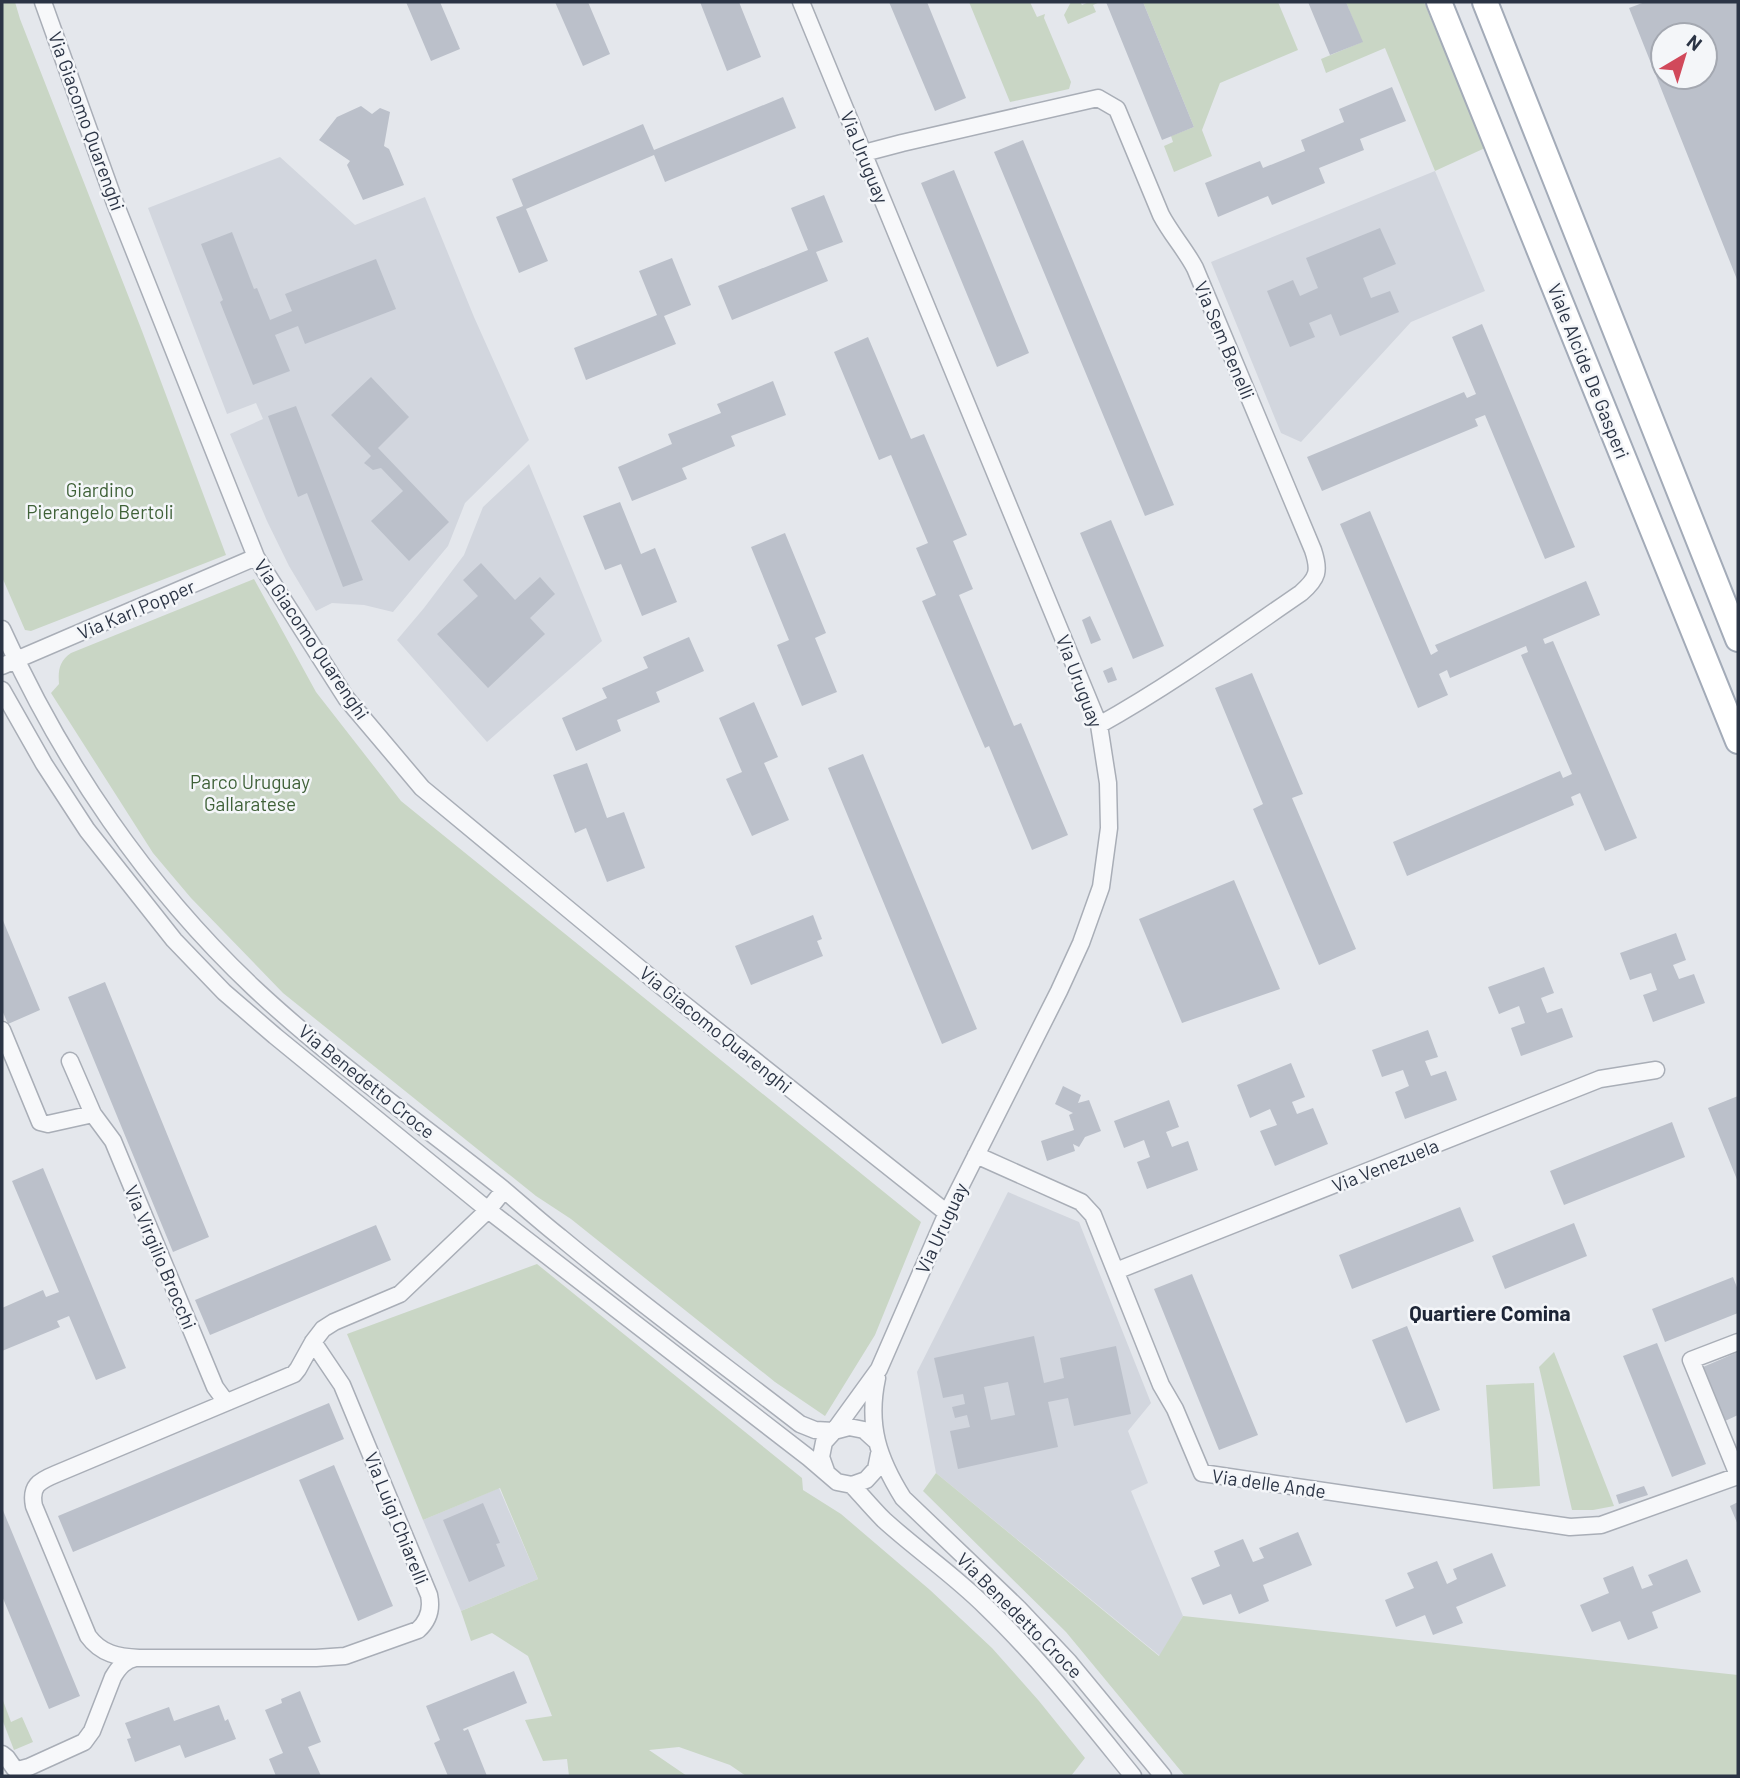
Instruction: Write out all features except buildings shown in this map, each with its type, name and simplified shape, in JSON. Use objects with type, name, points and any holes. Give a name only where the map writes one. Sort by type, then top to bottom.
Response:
[{"type":"main road","name":"Viale Alcide De Gasperi","points":[[1439,2],[1738,741]]},
{"type":"main road","name":"Viale Alcide De Gasperi","points":[[1485,2],[1738,639]]},
{"type":"street","name":"Via Giacomo Quarenghi","points":[[43,2],[116,203],[256,557],[346,698],[422,788],[661,986],[947,1213]]},
{"type":"street","name":"Via Uruguay","points":[[801,2],[1099,724],[1109,803],[1107,854],[1101,887],[1081,943],[947,1213],[879,1369],[834,1431]]},
{"type":"street","name":"Via Sem Benelli","points":[[864,153],[1098,97],[1116,110],[1161,215],[1188,253],[1195,268],[1313,550],[1318,570],[1315,579],[1301,593],[1185,673],[1099,724]]},
{"type":"street","name":"Via Karl Popper","points":[[9,663],[256,557]]},
{"type":"street","name":"Via Benedetto Croce","points":[[2,629],[9,663],[105,813],[152,876],[209,943],[253,987],[340,1062],[800,1424],[816,1430],[834,1431]]},
{"type":"street","name":"Via Benedetto Croce","points":[[2,690],[44,764],[87,830],[174,940],[224,992],[275,1037],[488,1210],[826,1471]]},
{"type":"street","points":[[2,1030],[40,1122],[48,1124],[93,1114]]},
{"type":"street","name":"Via Virgilio Brocchi","points":[[71,1061],[93,1114],[113,1141],[215,1387],[226,1402]]},
{"type":"street","name":"Via Venezuela","points":[[1116,1271],[1600,1079],[1656,1070]]},
{"type":"street","name":"Via delle Ande","points":[[976,1155],[1081,1202],[1093,1215],[1161,1385],[1175,1409],[1202,1473],[1570,1527],[1601,1525],[1738,1475],[1691,1360],[1738,1342]]},
{"type":"street","name":"Via Luigi Chiarelli","points":[[313,1342],[342,1385],[429,1595],[431,1602],[425,1623],[418,1630],[345,1656],[139,1658],[123,1657],[99,1648],[88,1636],[34,1506],[33,1493],[36,1486],[43,1479],[293,1374],[313,1342],[323,1329],[400,1294],[488,1210],[504,1190]]},
{"type":"street","points":[[877,1447],[864,1430],[849,1427],[834,1431],[824,1442],[821,1457],[826,1471],[837,1482],[852,1485],[866,1480],[876,1469],[877,1447],[874,1395],[879,1369]]},
{"type":"street","name":"Via Benedetto Croce","points":[[877,1447],[889,1476],[903,1498],[1018,1608],[1060,1653],[1163,1776]]},
{"type":"street","name":"Via Benedetto Croce","points":[[852,1485],[883,1519],[957,1580],[1013,1634],[1061,1686],[1133,1776]]},
{"type":"street","points":[[2,1754],[8,1758],[13,1768],[18,1770],[84,1742],[92,1731],[117,1670],[130,1659],[139,1658]]},
{"type":"shaded area","points":[[280,157],[355,225],[425,197],[474,317],[529,440],[465,503],[448,546],[393,612],[364,605],[332,603],[316,611],[289,566],[267,521],[230,434],[263,419],[256,403],[227,414],[148,208]]},
{"type":"shaded area","points":[[1435,171],[1485,291],[1411,322],[1301,442],[1281,433],[1211,262]]},
{"type":"shaded area","points":[[529,464],[602,641],[487,742],[397,640],[464,555],[483,507]]},
{"type":"shaded area","points":[[1008,1192],[1079,1222],[1151,1403],[1128,1431],[1148,1483],[1131,1491],[1183,1616],[1160,1656],[936,1473],[917,1372]]},
{"type":"shaded area","points":[[499,1488],[538,1579],[461,1611],[423,1520]]},
{"type":"green space","name":"Giardino Pierangelo Bertoli","points":[[2,2],[15,2],[226,555],[31,631],[25,630],[2,577]]},
{"type":"green space","points":[[969,2],[1030,2],[1037,17],[1045,14],[1044,18],[1071,82],[1069,89],[1010,102]]},
{"type":"green space","points":[[1071,2],[1080,2],[1082,5],[1100,2],[1093,5],[1096,12],[1068,24],[1064,15]]},
{"type":"green space","points":[[1143,2],[1278,2],[1298,50],[1220,83],[1202,130],[1212,156],[1174,172],[1164,146],[1173,142],[1171,136],[1194,127]]},
{"type":"green space","points":[[1346,2],[1424,2],[1485,148],[1435,171],[1385,48],[1326,73],[1321,59],[1362,42]]},
{"type":"green space","name":"Parco Uruguay Gallaratese","points":[[254,579],[316,692],[401,801],[921,1222],[875,1335],[825,1416],[775,1382],[571,1219],[536,1196],[283,993],[191,898],[153,853],[51,693],[59,684],[60,667],[71,653]]},
{"type":"green space","points":[[537,1264],[802,1478],[803,1490],[841,1514],[930,1590],[992,1648],[1085,1758],[1071,1776],[746,1776],[730,1765],[679,1747],[649,1750],[687,1776],[569,1776],[567,1759],[543,1761],[525,1720],[552,1716],[528,1656],[492,1633],[471,1641],[461,1611],[538,1579],[500,1488],[423,1520],[347,1334]]},
{"type":"green space","points":[[1554,1352],[1614,1506],[1572,1510],[1539,1367]]},
{"type":"green space","points":[[1534,1383],[1540,1486],[1493,1489],[1486,1385]]},
{"type":"green space","points":[[936,1473],[1159,1656],[1183,1616],[1738,1675],[1738,1776],[1185,1776],[1066,1632],[923,1491]]},
{"type":"green space","points":[[2,1698],[11,1722],[22,1717],[33,1742],[14,1750],[2,1719]]},
{"type":"district","name":"Quartiere Comina","points":[[1490,1312]]}]
